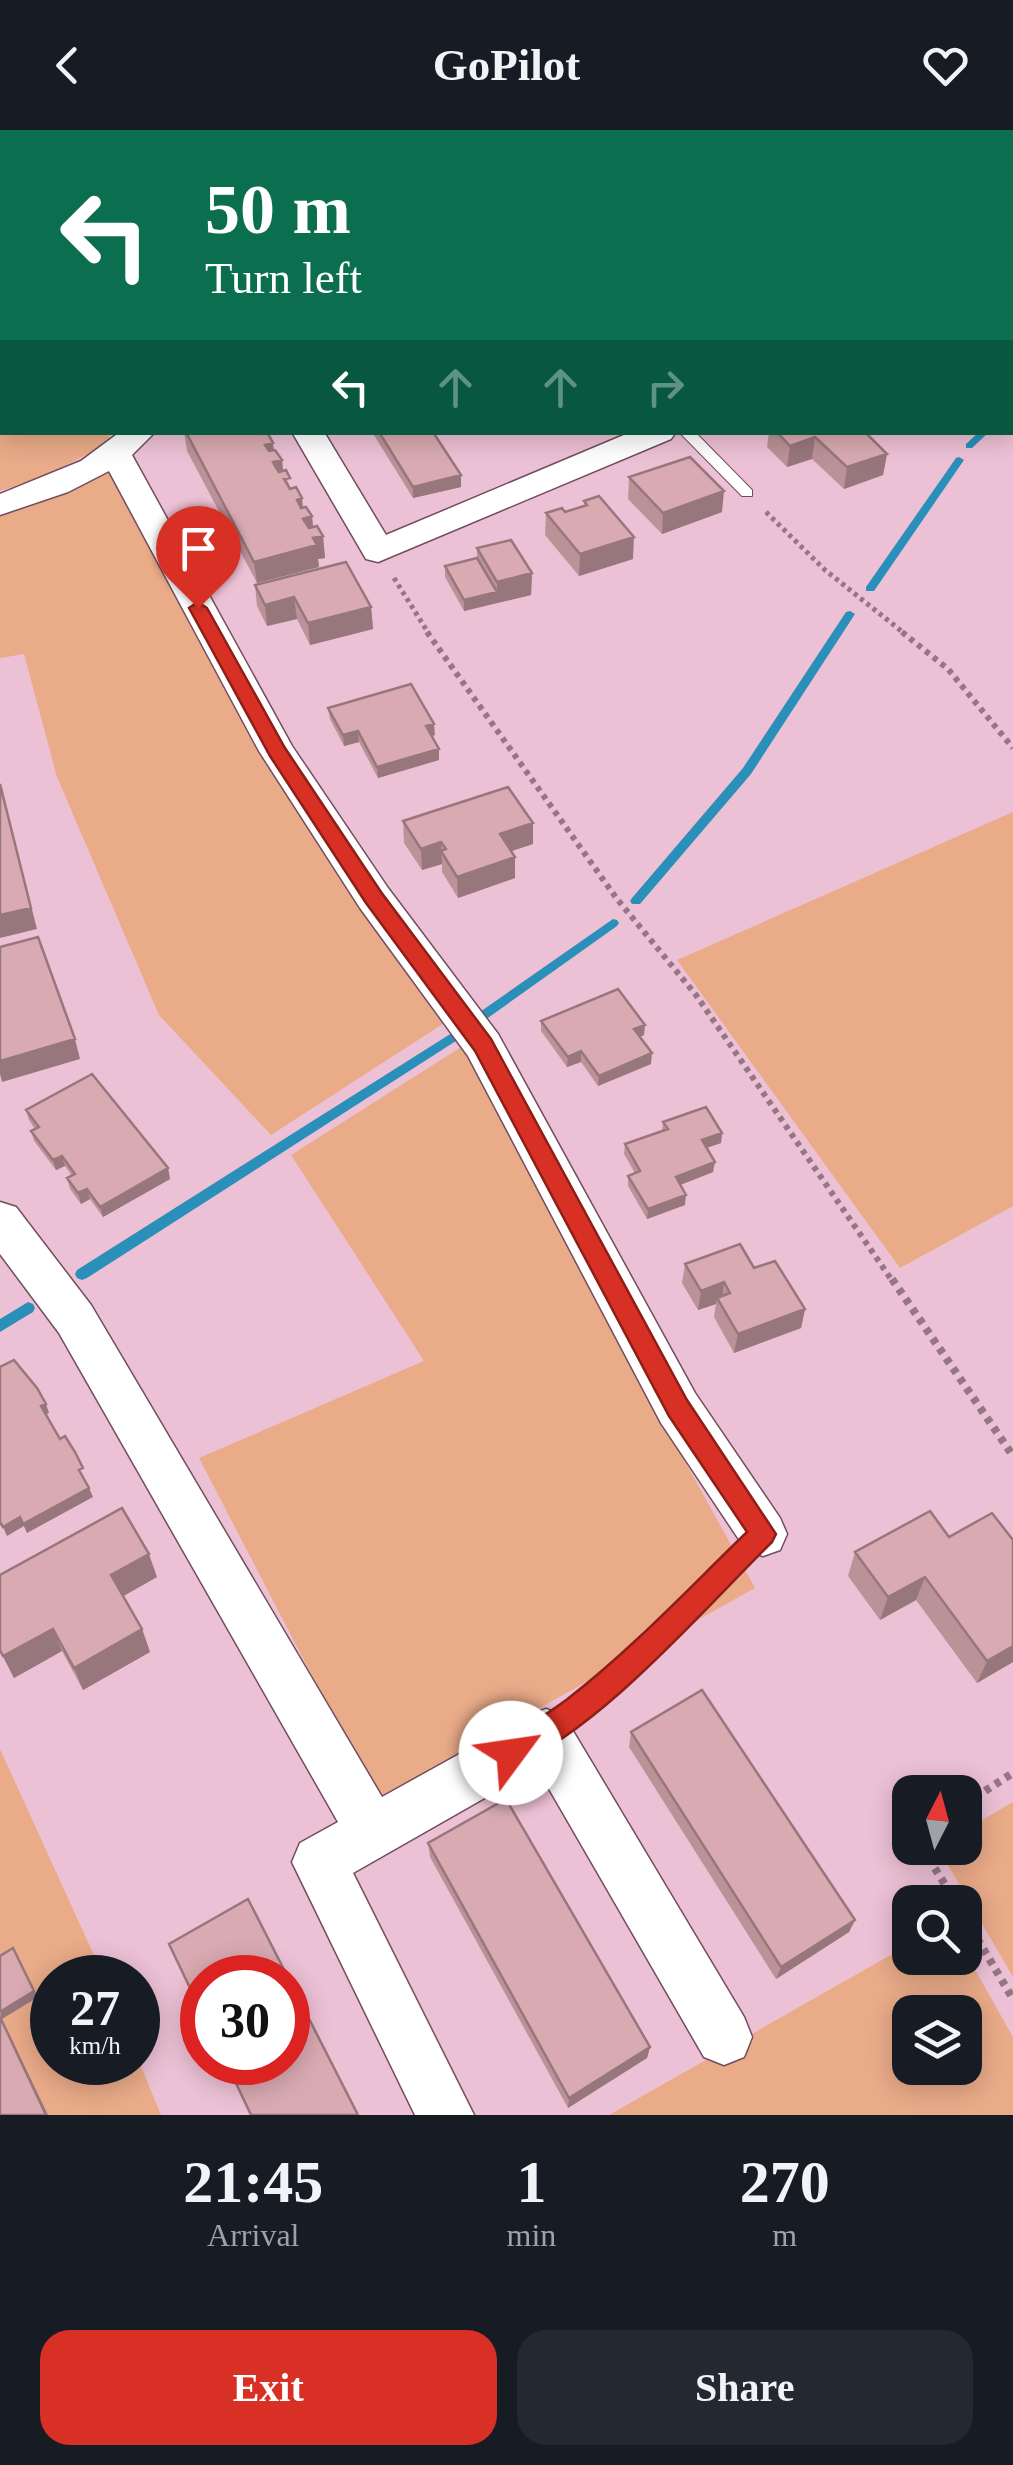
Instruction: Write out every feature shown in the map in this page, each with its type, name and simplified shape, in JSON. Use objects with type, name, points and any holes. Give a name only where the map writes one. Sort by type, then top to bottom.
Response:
[{"type":"street","points":[[310,435],[378,551],[653,435]]},
{"type":"street","points":[[0,505],[36,493],[128,444],[277,751],[374,898],[483,1045],[678,1408],[763,1534]]},
{"type":"street","points":[[0,1220],[75,1319],[372,1830]]},
{"type":"street","points":[[445,2115],[320,1862],[546,1734],[724,2037]]},
{"type":"lane","points":[[689,435],[747,493]]},
{"type":"lane","points":[[546,1734],[605,1687],[763,1534]]},
{"type":"path","points":[[747,493],[826,570],[948,669],[1013,748]]},
{"type":"path","points":[[378,551],[447,664],[617,899],[696,995],[1013,1456]]},
{"type":"path","points":[[982,1793],[1013,1773]]},
{"type":"path","points":[[982,1947],[1013,2000]]},
{"type":"shaded area","points":[[0,435],[109,435],[111,442],[43,477],[0,491]]},
{"type":"shaded area","points":[[114,468],[449,1020],[271,1135],[159,1015],[57,777],[24,654],[0,658],[0,516],[65,494]]},
{"type":"shaded area","points":[[1013,812],[1013,1206],[900,1268],[677,960]]},
{"type":"shaded area","points":[[466,1044],[642,1384],[755,1588],[376,1799],[199,1458],[424,1361],[291,1155]]},
{"type":"shaded area","points":[[0,1749],[94,1955],[30,1955],[30,2085],[149,2085],[161,2115],[0,2115]]},
{"type":"shaded area","points":[[1013,1802],[1013,1977],[982,1924],[982,1885],[960,1885],[948,1865],[982,1865],[982,1820]]},
{"type":"shaded area","points":[[892,1954],[892,1975],[978,1975],[1013,2037],[1013,2115],[609,2115]]},
{"type":"building","points":[[188,435],[269,435],[273,443],[265,445],[282,460],[273,462],[275,466],[279,472],[286,470],[290,478],[284,479],[290,489],[296,487],[302,498],[297,500],[301,508],[306,507],[312,516],[303,519],[309,528],[317,526],[323,536],[313,538],[317,545],[254,562]]},
{"type":"building","points":[[381,435],[435,435],[461,475],[413,487]]},
{"type":"building","points":[[780,435],[868,435],[887,454],[847,467],[815,437],[790,446]]},
{"type":"building","points":[[690,457],[724,491],[663,513],[629,477]]},
{"type":"building","points":[[599,496],[634,537],[580,554],[546,513],[587,505],[584,501]]},
{"type":"building","points":[[511,540],[532,573],[497,582],[477,548]]},
{"type":"building","points":[[477,558],[497,592],[464,600],[445,566]]},
{"type":"building","points":[[346,562],[371,607],[308,623],[294,597],[265,605],[255,585]]},
{"type":"building","points":[[411,684],[434,724],[426,726],[439,749],[377,767],[358,731],[343,735],[328,708]]},
{"type":"building","points":[[0,784],[31,908],[0,915]]},
{"type":"building","points":[[508,787],[533,823],[500,834],[515,857],[457,877],[441,851],[446,849],[441,842],[421,849],[403,821]]},
{"type":"building","points":[[38,937],[75,1039],[0,1061],[0,947]]},
{"type":"building","points":[[618,989],[645,1025],[634,1029],[652,1053],[599,1076],[581,1051],[568,1057],[541,1021]]},
{"type":"building","points":[[92,1074],[168,1168],[100,1207],[87,1189],[78,1193],[67,1178],[75,1174],[62,1156],[53,1160],[31,1131],[39,1127],[26,1110]]},
{"type":"building","points":[[706,1107],[722,1133],[702,1140],[715,1162],[676,1177],[686,1195],[648,1209],[628,1176],[640,1171],[625,1144],[668,1129],[663,1122]]},
{"type":"building","points":[[740,1244],[754,1268],[775,1261],[805,1309],[738,1334],[717,1298],[730,1293],[724,1282],[701,1291],[685,1264]]},
{"type":"building","points":[[14,1360],[37,1388],[46,1404],[41,1406],[60,1439],[65,1436],[75,1452],[89,1488],[23,1524],[20,1517],[3,1527],[0,1367]]},
{"type":"building","points":[[122,1508],[149,1554],[111,1575],[142,1629],[74,1668],[53,1629],[3,1656],[0,1575]]},
{"type":"building","points":[[930,1511],[949,1537],[992,1513],[1013,1540],[1013,1646],[987,1661],[925,1577],[888,1597],[855,1552]]},
{"type":"building","points":[[702,1690],[855,1920],[781,1967],[631,1732]]},
{"type":"building","points":[[506,1799],[650,2047],[569,2098],[428,1843]]},
{"type":"building","points":[[248,1899],[277,1955],[180,1955],[180,1967],[169,1944]]},
{"type":"building","points":[[13,1948],[30,1983],[30,1993],[0,2012],[0,1956]]},
{"type":"building","points":[[0,2017],[46,2115],[0,2115]]},
{"type":"building","points":[[310,2021],[358,2115],[251,2115],[237,2085],[310,2085]]},
{"type":"waterway","points":[[969,446],[982,435]]},
{"type":"waterway","points":[[870,589],[959,460]]},
{"type":"waterway","points":[[636,901],[747,771],[850,614]]},
{"type":"waterway","points":[[481,1017],[613,923]]},
{"type":"waterway","points":[[82,1274],[455,1036]]},
{"type":"waterway","points":[[0,1326],[28,1308]]},
{"type":"route","points":[[198,608],[277,751],[374,898],[483,1045],[678,1408],[763,1534],[605,1687],[546,1734],[511,1753]]}]
